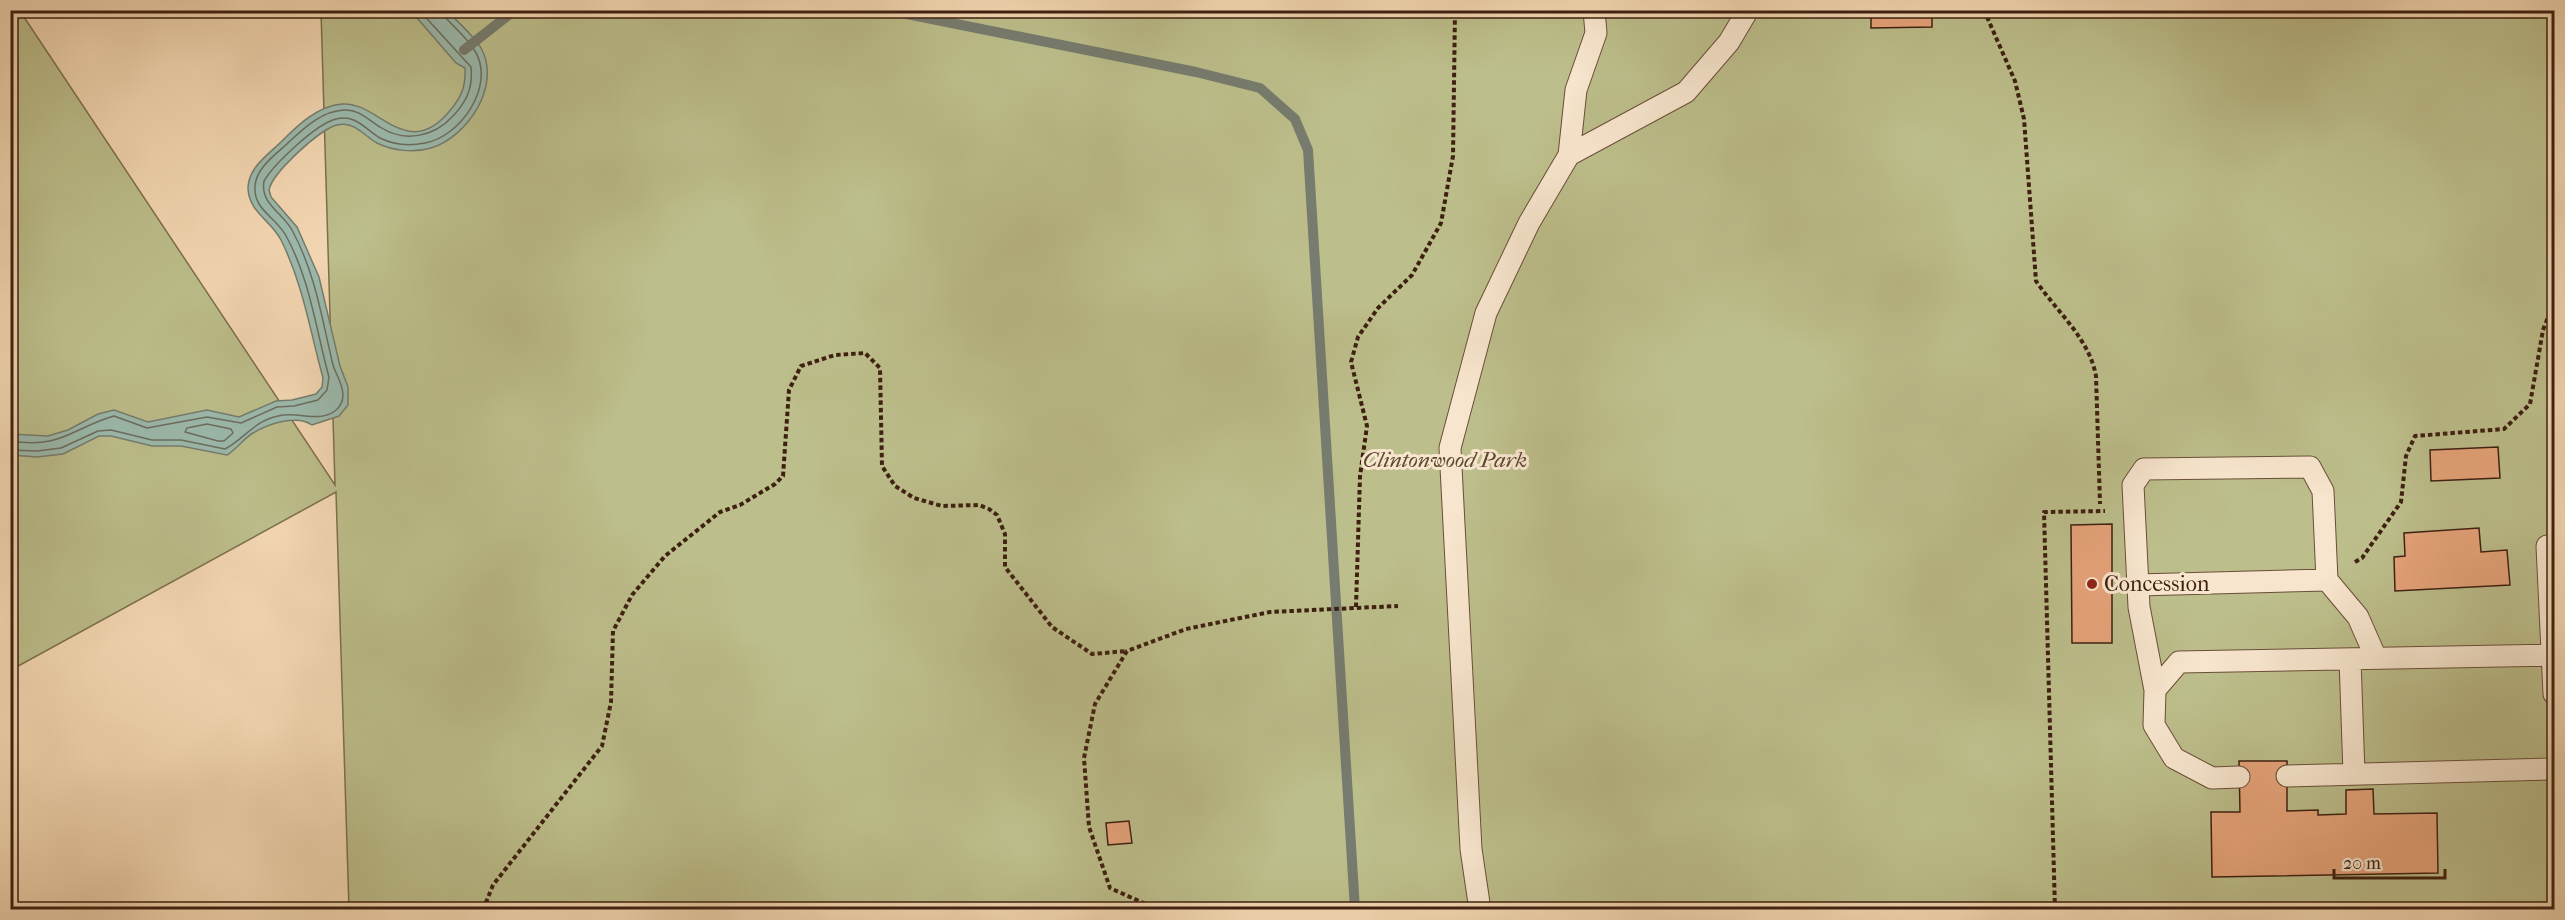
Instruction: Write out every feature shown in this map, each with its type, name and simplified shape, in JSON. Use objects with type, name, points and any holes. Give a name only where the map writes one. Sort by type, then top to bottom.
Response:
[{"type":"lane","points":[[1480,909],[1471,849],[1450,448],[1486,313],[1529,223],[1569,154],[1576,90],[1596,33],[1594,10]]},
{"type":"lane","points":[[1569,154],[1686,92],[1729,42],[1748,10]]},
{"type":"lane","points":[[2239,777],[2212,778],[2174,758],[2154,725],[2155,690],[2139,607],[2133,485],[2144,469],[2310,466],[2323,491],[2327,580],[2358,617],[2376,658]]},
{"type":"lane","points":[[2547,546],[2552,613],[2554,694]]},
{"type":"lane","points":[[2138,585],[2327,580]]},
{"type":"lane","points":[[2155,690],[2179,662],[2552,655]]},
{"type":"lane","points":[[2350,659],[2354,774]]},
{"type":"lane","points":[[2287,776],[2554,769]]},
{"type":"path","points":[[1356,607],[1360,476],[1367,426],[1352,362],[1358,337],[1378,308],[1412,275],[1441,223],[1453,156],[1455,10]]},
{"type":"path","points":[[1984,10],[2015,81],[2024,119],[2036,281],[2048,299],[2065,315],[2093,358],[2096,376],[2100,504]]},
{"type":"path","points":[[2327,580],[2362,558],[2401,502],[2406,456],[2415,436],[2504,429],[2530,404],[2543,330],[2554,302]]},
{"type":"path","points":[[483,909],[493,885],[603,746],[611,702],[612,631],[632,595],[665,555],[720,512],[740,506],[776,484],[783,476],[789,390],[801,366],[835,355],[865,354],[880,368],[882,466],[895,486],[914,498],[942,506],[979,505],[990,508],[997,515],[1005,534],[1005,567],[1052,627],[1092,654],[1127,651],[1186,629],[1270,612],[1398,606]]},
{"type":"path","points":[[2055,909],[2044,512],[2112,511]]},
{"type":"path","points":[[1127,651],[1095,704],[1090,726],[1084,758],[1089,827],[1110,888],[1159,909]]},
{"type":"green space","name":"Clintonwood Park","points":[[11,11],[20,11],[335,485],[321,11],[2554,11],[2554,909],[349,909],[336,492],[11,670]]},
{"type":"water","points":[[411,11],[447,11],[470,33],[481,48],[486,63],[487,78],[484,93],[468,122],[444,142],[424,150],[411,151],[383,146],[354,127],[337,125],[320,134],[287,163],[272,182],[269,190],[271,197],[297,227],[319,277],[340,366],[348,387],[348,405],[339,416],[312,425],[299,420],[291,420],[266,426],[246,438],[227,455],[181,446],[152,446],[111,436],[99,436],[63,454],[37,457],[11,455],[11,434],[48,436],[68,430],[98,414],[114,410],[148,422],[207,410],[239,417],[276,401],[316,394],[322,387],[323,378],[301,291],[281,240],[252,203],[249,196],[249,180],[256,167],[266,156],[302,122],[333,105],[355,105],[405,130],[419,131],[433,126],[448,113],[462,92],[465,68],[456,63]]},
{"type":"building","points":[[1871,10],[1932,10],[1932,27],[1871,28]]},
{"type":"building","points":[[2498,447],[2500,478],[2431,481],[2430,450]]},
{"type":"building","name":"Concession","points":[[2112,524],[2112,643],[2072,643],[2071,525]]},
{"type":"building","points":[[2479,528],[2481,552],[2507,550],[2510,585],[2395,591],[2394,557],[2405,556],[2404,533]]},
{"type":"building","points":[[2239,761],[2287,761],[2287,811],[2318,810],[2318,815],[2346,814],[2346,790],[2373,789],[2374,814],[2437,813],[2438,873],[2212,877],[2211,812],[2240,812]]},
{"type":"building","points":[[1129,821],[1132,843],[1108,845],[1106,823]]},
{"type":"waterway","points":[[464,50],[515,10]]},
{"type":"waterway","points":[[887,10],[1196,72],[1260,88],[1295,119],[1308,150],[1355,910]]},
{"type":"place","name":"Concession","points":[[2092,584]]}]
